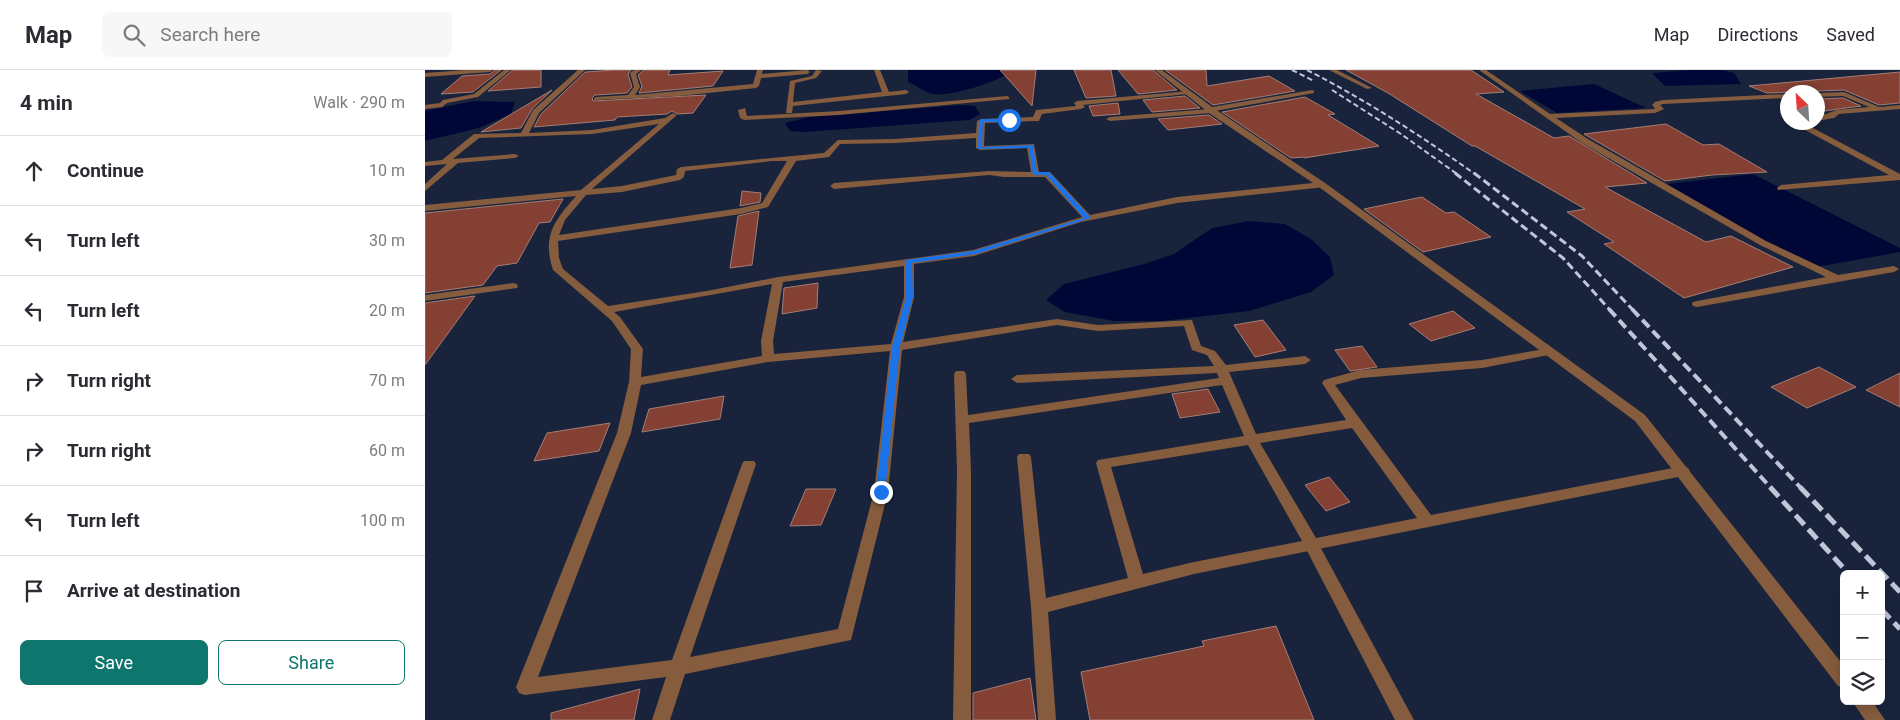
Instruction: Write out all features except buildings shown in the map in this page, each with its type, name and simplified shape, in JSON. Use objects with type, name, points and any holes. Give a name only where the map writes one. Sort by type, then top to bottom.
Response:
[{"type":"street","points":[[425,75],[490,70]]},
{"type":"street","points":[[425,107],[442,105],[445,101],[476,96],[508,70]]},
{"type":"street","points":[[524,135],[536,112],[583,70]]},
{"type":"street","points":[[630,97],[637,87],[633,73],[639,70]]},
{"type":"street","points":[[595,100],[756,86],[760,73],[821,70]]},
{"type":"street","points":[[789,116],[792,82],[815,77],[821,70]]},
{"type":"street","points":[[877,70],[886,94]]},
{"type":"street","points":[[1158,70],[1212,110],[1322,185],[1640,418],[1840,675]]},
{"type":"street","points":[[1332,70],[1369,88]]},
{"type":"street","points":[[1483,70],[1585,141],[1649,179],[1763,243],[1837,278]]},
{"type":"street","points":[[790,104],[906,92]]},
{"type":"street","points":[[1035,174],[1031,146],[980,148],[981,121],[1036,119],[1039,112],[1081,107],[1077,103],[1187,92]]},
{"type":"street","points":[[1110,119],[1212,110],[1312,92]]},
{"type":"street","points":[[1825,95],[1844,94],[1879,109]]},
{"type":"street","points":[[1550,116],[1655,111],[1660,109],[1656,105],[1657,103],[1663,102],[1780,96]]},
{"type":"street","points":[[742,110],[744,118],[789,116],[1007,98]]},
{"type":"street","points":[[1825,117],[1837,112],[1900,107]]},
{"type":"street","points":[[445,162],[477,136],[592,132],[670,118],[585,192],[561,219],[553,239],[554,258],[558,270],[616,318],[637,348],[635,382],[624,433],[525,687],[679,667],[845,635],[881,492],[896,347],[909,297],[909,262]]},
{"type":"street","points":[[1812,130],[1899,177]]},
{"type":"street","points":[[425,208],[622,189],[680,177],[681,169],[826,155],[839,142],[895,141],[980,135]]},
{"type":"street","points":[[425,164],[515,156]]},
{"type":"street","points":[[553,239],[741,211],[765,205],[793,159]]},
{"type":"street","points":[[425,188],[456,161]]},
{"type":"street","points":[[834,186],[989,173],[1005,175],[1047,174],[1088,218]]},
{"type":"street","points":[[1781,188],[1899,177]]},
{"type":"street","points":[[606,310],[707,294],[778,280],[974,253],[1088,218],[1177,200],[1322,185]]},
{"type":"street","points":[[1697,304],[1837,278],[1898,270]]},
{"type":"street","points":[[768,358],[767,341],[778,280]]},
{"type":"street","points":[[425,298],[513,286]]},
{"type":"street","points":[[635,382],[768,358],[896,347],[1057,322],[1098,328],[1188,322],[1196,348],[1211,353],[1252,440],[1312,545],[1405,720]]},
{"type":"street","points":[[1427,521],[1333,393],[1328,383],[1360,374],[1482,364],[1550,352]]},
{"type":"street","points":[[962,420],[1305,360]]},
{"type":"street","points":[[960,374],[964,471],[962,720]]},
{"type":"street","points":[[1017,379],[1223,375]]},
{"type":"street","points":[[1137,582],[1103,463],[1356,423]]},
{"type":"street","points":[[1024,457],[1039,608],[1047,720]]},
{"type":"street","points":[[661,720],[749,464]]},
{"type":"street","points":[[1039,608],[1137,582],[1312,545],[1683,472]]},
{"type":"street","points":[[1864,705],[1876,720]]},
{"type":"shaded area","points":[[908,70],[1004,70],[1008,74],[971,89],[933,94],[908,82]]},
{"type":"shaded area","points":[[1722,70],[1734,73],[1741,84],[1665,86],[1652,73]]},
{"type":"shaded area","points":[[1594,84],[1646,108],[1557,113],[1520,91]]},
{"type":"shaded area","points":[[474,101],[515,102],[511,114],[479,128],[425,141],[425,111]]},
{"type":"shaded area","points":[[961,105],[975,106],[980,114],[970,120],[805,132],[790,131],[785,123],[809,117]]},
{"type":"shaded area","points":[[1753,174],[1900,248],[1900,252],[1811,268],[1658,185]]},
{"type":"shaded area","points":[[1249,221],[1285,224],[1311,239],[1330,257],[1334,275],[1311,292],[1249,311],[1162,321],[1114,321],[1065,312],[1046,300],[1064,284],[1144,264],[1174,254],[1212,228]]},
{"type":"railway","points":[[1292,70],[1314,81]]},
{"type":"railway","points":[[1307,70],[1393,119],[1475,174]]},
{"type":"railway","points":[[1332,90],[1401,134],[1457,174]]},
{"type":"railway","points":[[1455,173],[1563,258],[1610,310]]},
{"type":"railway","points":[[1474,173],[1582,256],[1633,310]]},
{"type":"railway","points":[[1609,309],[1771,488]]},
{"type":"railway","points":[[1632,309],[1801,488]]},
{"type":"railway","points":[[1770,487],[1845,570]]},
{"type":"railway","points":[[1800,487],[1900,592]]},
{"type":"railway","points":[[1885,613],[1900,629]]},
{"type":"route","points":[[881,492],[896,347],[909,297],[909,262],[974,253],[1017,238],[1088,218],[1047,174],[1035,174],[1031,146],[980,148],[981,121],[1009,120]]}]
